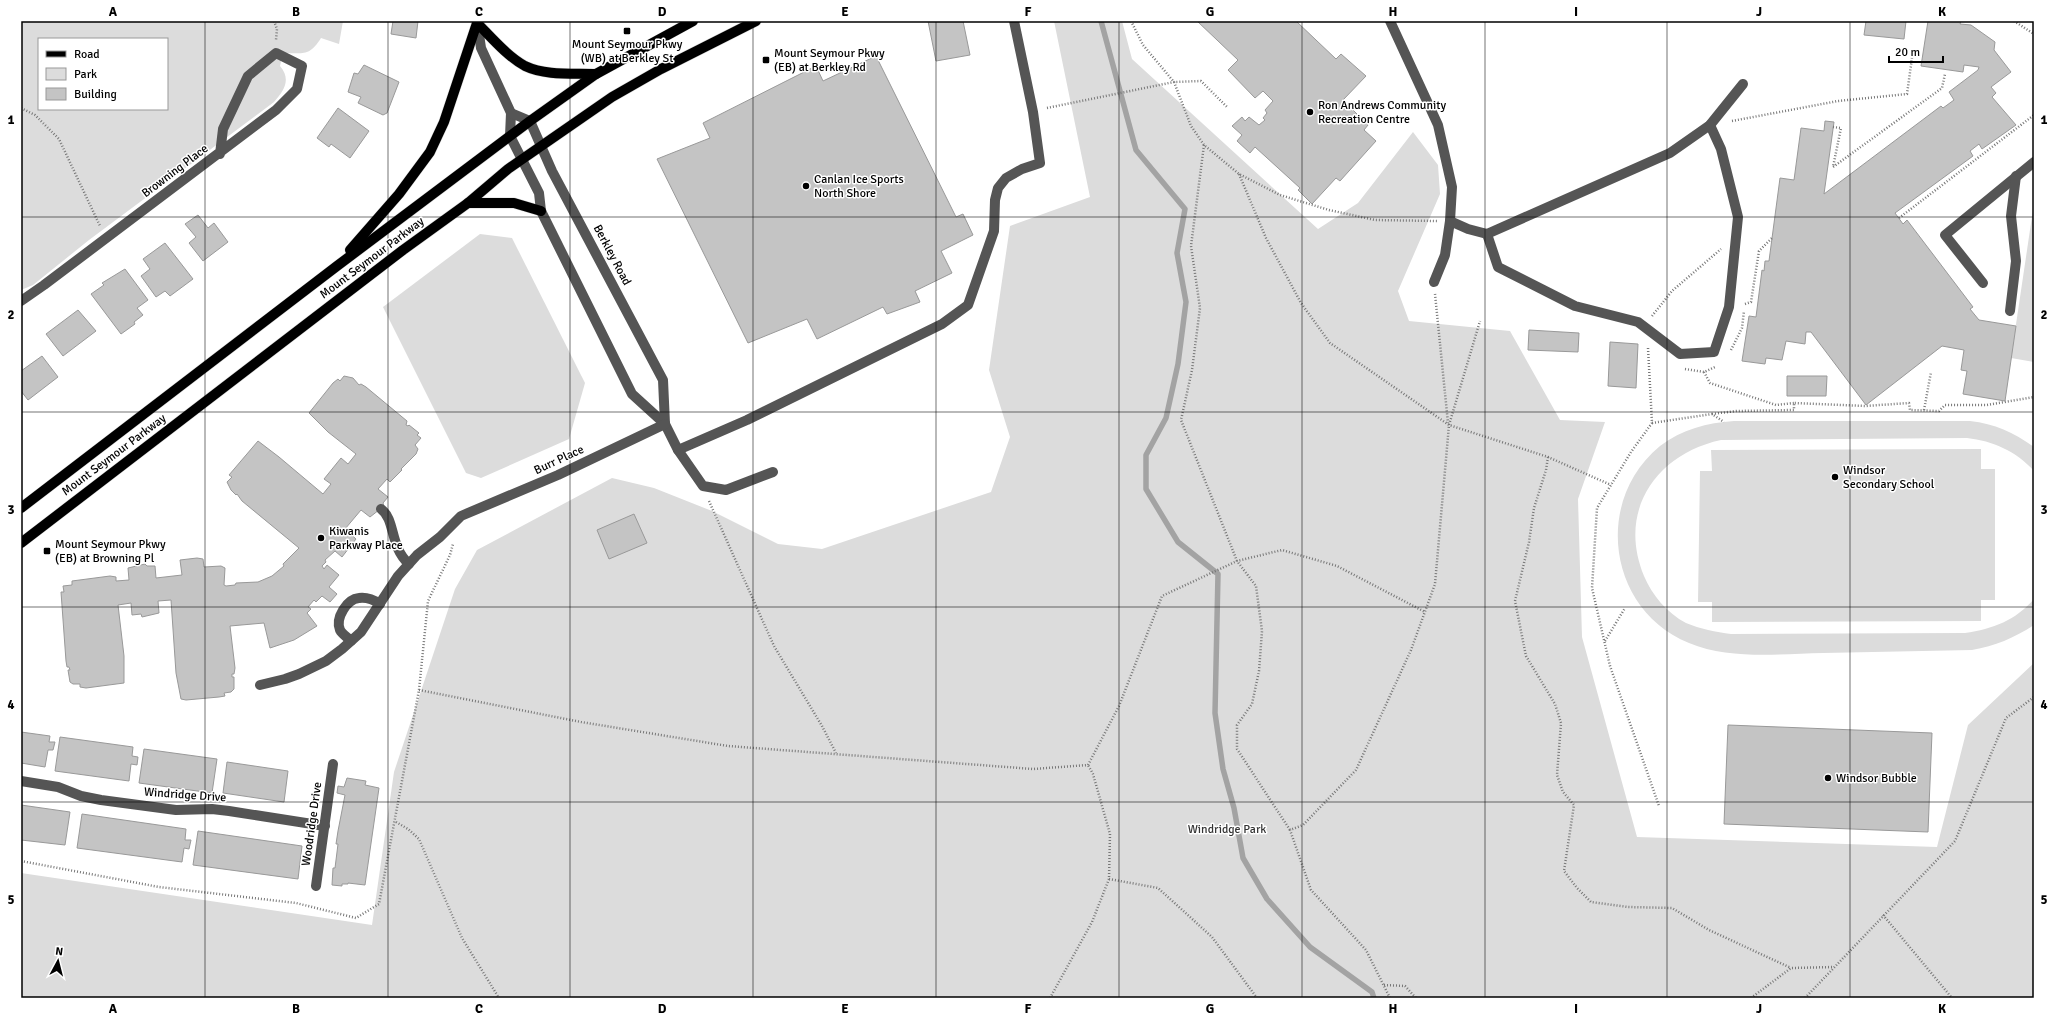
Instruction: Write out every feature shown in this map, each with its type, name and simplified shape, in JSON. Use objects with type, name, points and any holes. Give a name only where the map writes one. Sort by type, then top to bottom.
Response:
[{"type":"main road","name":"Mount Seymour Parkway","points":[[21,508],[337,266],[530,121],[596,74],[693,21]]},
{"type":"main road","name":"Mount Seymour Parkway","points":[[21,543],[403,250],[468,202],[501,174],[612,97],[661,69],[756,21]]},
{"type":"main road","points":[[337,266],[399,194],[430,152],[444,122],[477,22],[505,50],[526,66],[542,71],[596,74]]},
{"type":"main road","points":[[468,202],[514,203],[541,211]]},
{"type":"street","points":[[678,450],[747,420],[942,324],[968,305],[994,232],[995,200],[998,188],[1006,178],[1022,169],[1040,163],[1032,112],[1014,21]]},
{"type":"street","points":[[1390,21],[1438,125],[1452,187],[1450,221],[1445,255],[1434,282]]},
{"type":"street","name":"Berkley Road","points":[[477,22],[481,48],[511,113],[510,136],[539,193],[541,211],[632,394],[665,424],[678,450],[702,486]]},
{"type":"street","name":"Browning Place","points":[[21,301],[220,154],[276,110],[297,89],[302,66],[276,53]]},
{"type":"street","points":[[220,154],[223,129],[248,76],[276,53]]},
{"type":"street","points":[[1450,221],[1468,229],[1487,234],[1670,153],[1710,125],[1743,84]]},
{"type":"street","points":[[511,113],[530,121]]},
{"type":"street","name":"Berkley Road","points":[[530,121],[552,171],[663,380],[665,424]]},
{"type":"street","points":[[1487,234],[1498,267],[1575,306],[1638,322],[1680,354],[1714,352],[1729,307],[1738,217],[1721,149],[1710,125]]},
{"type":"street","points":[[1983,283],[1945,235],[2034,162]]},
{"type":"street","points":[[2010,311],[2016,261],[2011,216],[2016,176]]},
{"type":"street","name":"Burr Place","points":[[260,685],[285,679],[310,669],[326,660],[351,641],[361,632],[398,576],[461,516],[558,475],[665,424]]},
{"type":"street","points":[[702,486],[726,490],[774,472]]},
{"type":"street","points":[[381,509],[389,521],[396,548],[409,564]]},
{"type":"street","points":[[351,641],[340,631],[338,625],[341,614],[345,608],[354,599],[360,598],[375,601],[380,604]]},
{"type":"street","name":"Woodridge Drive","points":[[316,886],[333,764]]},
{"type":"street","name":"Windridge Drive","points":[[21,781],[58,787],[80,796],[101,800],[176,810],[212,809],[325,826]]},
{"type":"path","points":[[274,21],[277,29],[276,53]]},
{"type":"path","points":[[1131,21],[1143,45],[1174,82],[1191,126],[1204,145],[1239,174],[1280,194],[1329,210],[1375,220],[1450,221]]},
{"type":"path","points":[[2014,21],[2034,34]]},
{"type":"path","points":[[1710,125],[1838,101],[1907,94],[1912,58]]},
{"type":"path","points":[[1833,127],[1841,128],[1833,167],[1942,88],[1945,74]]},
{"type":"path","points":[[1032,112],[1137,88],[1174,82],[1201,81],[1228,108]]},
{"type":"path","points":[[21,108],[35,115],[59,139],[106,239]]},
{"type":"path","points":[[1899,218],[2034,115]]},
{"type":"path","points":[[1204,145],[1191,246],[1200,308],[1192,370],[1181,420],[1237,561],[1256,586],[1262,632],[1259,671],[1252,704],[1237,725],[1237,748],[1290,830],[1312,890],[1366,950],[1390,998]]},
{"type":"path","points":[[1239,174],[1266,238],[1301,303],[1330,342],[1449,425],[1548,457],[1611,485]]},
{"type":"path","points":[[1660,806],[1610,666],[1592,588],[1597,508],[1631,452],[1652,423],[1645,327],[1672,291],[1722,248]]},
{"type":"path","points":[[1290,830],[1303,826],[1356,770],[1411,650],[1435,584],[1449,425],[1434,282]]},
{"type":"path","points":[[1449,425],[1480,321]]},
{"type":"path","points":[[1704,372],[1710,383],[1776,405],[1794,403],[1866,406],[1909,403],[1910,410],[1940,411],[1945,405],[1987,405],[2034,397]]},
{"type":"path","points":[[1924,411],[1931,372]]},
{"type":"path","points":[[1652,423],[1736,411],[1794,410],[1794,403]]},
{"type":"path","points":[[1712,414],[1724,422]]},
{"type":"path","points":[[1548,457],[1546,470],[1534,508],[1529,542],[1515,601],[1526,656],[1555,704],[1562,724],[1557,774],[1563,792],[1574,805],[1564,871],[1577,888],[1592,902],[1628,907],[1672,908],[1709,930],[1791,968],[1834,967]]},
{"type":"path","points":[[702,486],[774,646],[822,726],[836,754]]},
{"type":"path","points":[[1088,765],[1119,706],[1162,596],[1237,561],[1282,550],[1337,566],[1425,612]]},
{"type":"path","points":[[1605,642],[1625,608]]},
{"type":"path","points":[[419,690],[581,722],[728,746],[1033,769],[1088,765]]},
{"type":"path","points":[[1805,998],[1955,841],[2006,718],[2034,696]]},
{"type":"path","points":[[1050,998],[1092,922],[1109,880],[1110,834],[1093,774],[1088,765]]},
{"type":"path","points":[[396,822],[408,828],[419,839],[462,938],[499,998]]},
{"type":"path","points":[[1109,880],[1158,888],[1212,937],[1257,998]]},
{"type":"path","points":[[1883,915],[1952,998]]},
{"type":"path","points":[[1751,998],[1791,968]]},
{"type":"path","points":[[1383,985],[1405,986],[1416,998]]},
{"type":"green space","points":[[21,21],[343,21],[339,44],[321,38],[313,48],[305,53],[283,53],[280,66],[286,80],[284,89],[274,102],[89,240],[33,285],[21,290]]},
{"type":"green space","name":"Windridge Park","points":[[1054,21],[1122,21],[1132,59],[1318,229],[1358,203],[1413,132],[1438,165],[1440,194],[1398,291],[1409,321],[1510,331],[1560,420],[1605,422],[1578,499],[1582,637],[1637,837],[1937,847],[1968,725],[2034,663],[2034,998],[21,998],[21,873],[372,925],[394,772],[455,589],[477,550],[612,478],[654,488],[712,511],[778,544],[822,549],[991,492],[1010,437],[989,370],[1010,226],[1090,197]]},
{"type":"green space","points":[[2034,203],[2034,362],[2011,358]]},
{"type":"green space","points":[[480,234],[512,238],[585,383],[569,439],[481,478],[466,473],[383,307]]},
{"type":"green space","points":[[1734,421],[1979,422],[2004,430],[2019,437],[2034,447],[2034,471],[2020,458],[2004,448],[1977,439],[1967,438],[1721,440],[1698,447],[1678,458],[1661,472],[1648,489],[1639,508],[1636,529],[1637,552],[1647,583],[1666,609],[1679,619],[1697,627],[1731,634],[1965,633],[1985,629],[2012,618],[2020,613],[2034,599],[2034,625],[2004,641],[1972,650],[1772,655],[1738,654],[1705,648],[1689,643],[1662,627],[1641,606],[1627,581],[1619,553],[1618,524],[1625,495],[1639,469],[1660,446],[1668,440],[1686,431],[1705,425]]},
{"type":"green space","points":[[1981,449],[1981,469],[1995,469],[1995,600],[1981,600],[1981,621],[1712,622],[1712,602],[1698,602],[1700,471],[1712,471],[1711,450]]},
{"type":"building","points":[[393,21],[418,21],[416,38],[391,34]]},
{"type":"building","points":[[928,21],[963,21],[970,55],[936,61]]},
{"type":"building","name":"Ron Andrews Community Recreation Centre","points":[[1197,21],[1296,21],[1336,59],[1341,54],[1366,76],[1343,100],[1368,125],[1364,130],[1376,141],[1340,181],[1336,178],[1312,204],[1298,190],[1300,188],[1255,147],[1250,153],[1237,141],[1242,135],[1232,126],[1242,117],[1245,121],[1249,117],[1259,125],[1265,120],[1263,118],[1267,113],[1265,110],[1273,101],[1263,91],[1255,98],[1228,70],[1238,60]]},
{"type":"building","points":[[1866,21],[1906,21],[1904,39],[1864,35]]},
{"type":"building","points":[[1928,21],[1961,21],[1960,24],[1971,25],[1995,42],[1994,50],[2011,72],[1991,87],[1996,93],[1992,97],[2016,125],[1982,149],[1979,144],[1970,151],[1973,156],[1895,213],[1903,224],[1907,220],[1973,307],[1970,309],[1979,320],[2016,326],[2005,401],[1963,394],[1967,371],[1961,370],[1964,350],[1942,346],[1866,405],[1811,332],[1806,332],[1805,344],[1786,341],[1782,360],[1766,358],[1765,364],[1742,361],[1749,316],[1756,317],[1762,270],[1764,271],[1765,261],[1769,261],[1780,178],[1794,180],[1801,128],[1824,131],[1825,121],[1834,122],[1824,194],[1941,106],[1943,108],[1954,100],[1949,92],[1978,70],[1979,67],[1964,65],[1963,72],[1921,66]]},
{"type":"building","name":"Canlan Ice Sports North Shore","points":[[876,56],[956,217],[963,214],[973,235],[941,251],[952,273],[915,291],[920,302],[887,314],[883,307],[817,339],[807,319],[748,343],[657,159],[710,138],[703,123],[816,66],[823,81]]},
{"type":"building","points":[[364,65],[399,82],[387,113],[383,115],[358,103],[361,97],[348,92],[354,73],[358,74]]},
{"type":"building","points":[[338,108],[369,131],[350,158],[331,144],[329,147],[317,138]]},
{"type":"building","points":[[198,215],[208,228],[214,223],[228,242],[203,261],[189,243],[196,237],[185,224]]},
{"type":"building","points":[[165,243],[193,279],[170,296],[165,291],[156,297],[141,276],[150,269],[143,259]]},
{"type":"building","points":[[125,269],[148,300],[137,308],[143,315],[134,322],[135,324],[121,334],[91,294],[104,285],[102,283]]},
{"type":"building","points":[[78,310],[96,331],[63,356],[46,334]]},
{"type":"building","points":[[1529,330],[1579,333],[1578,352],[1528,350]]},
{"type":"building","points":[[1610,342],[1638,344],[1636,388],[1608,386]]},
{"type":"building","points":[[42,356],[58,377],[28,400],[21,391],[21,371]]},
{"type":"building","name":"Kiwanis Parkway Place","points":[[344,376],[353,378],[359,385],[361,384],[366,387],[407,421],[406,425],[409,425],[419,433],[417,435],[421,438],[415,445],[418,449],[416,454],[390,482],[387,479],[378,489],[388,497],[383,503],[384,506],[370,517],[361,510],[345,529],[356,539],[342,557],[335,551],[325,560],[326,562],[322,566],[324,569],[327,565],[339,575],[329,587],[337,594],[330,602],[322,596],[316,602],[314,600],[308,607],[311,609],[307,613],[317,626],[294,640],[270,648],[264,623],[230,626],[235,668],[234,674],[232,674],[232,677],[234,677],[234,689],[231,692],[224,693],[225,696],[186,700],[181,699],[176,673],[171,600],[158,601],[159,613],[142,617],[141,614],[132,615],[131,603],[118,605],[124,656],[124,683],[86,688],[80,687],[80,684],[73,684],[70,682],[68,670],[70,670],[69,667],[67,667],[66,661],[61,592],[64,592],[63,586],[72,585],[72,581],[110,576],[116,577],[116,581],[129,580],[128,568],[145,564],[147,566],[155,566],[156,578],[182,575],[180,560],[197,558],[203,559],[204,567],[221,566],[225,568],[224,585],[226,586],[235,585],[236,583],[258,582],[272,576],[284,566],[283,564],[299,548],[242,501],[237,494],[236,495],[231,490],[227,482],[232,477],[229,475],[258,441],[323,494],[331,484],[324,479],[341,458],[348,464],[356,454],[328,432],[309,413],[333,383],[338,379],[340,381]]},
{"type":"building","points":[[1787,376],[1827,376],[1826,396],[1787,396]]},
{"type":"building","points":[[634,514],[647,543],[609,559],[597,530]]},
{"type":"building","name":"Windsor Bubble","points":[[1728,725],[1932,733],[1928,832],[1724,824]]},
{"type":"building","points":[[21,732],[50,736],[49,742],[55,742],[53,750],[48,750],[45,767],[21,763]]},
{"type":"building","points":[[60,737],[133,747],[132,756],[138,757],[137,765],[131,764],[129,781],[55,771]]},
{"type":"building","points":[[144,749],[217,759],[212,793],[139,783]]},
{"type":"building","points":[[227,762],[288,771],[284,802],[223,793]]},
{"type":"building","points":[[347,778],[366,781],[365,785],[379,788],[365,885],[348,883],[342,884],[342,886],[332,885],[333,868],[335,868],[338,844],[336,844],[345,795],[337,793],[338,786],[344,787]]},
{"type":"building","points":[[21,805],[70,812],[65,845],[21,840]]},
{"type":"building","points":[[82,814],[186,829],[185,840],[191,840],[189,849],[184,848],[182,862],[77,848]]},
{"type":"building","points":[[198,831],[302,846],[298,879],[193,865]]},
{"type":"waterway","points":[[1101,21],[1136,150],[1185,209],[1177,253],[1186,302],[1178,364],[1166,418],[1146,455],[1146,489],[1178,542],[1218,574],[1215,713],[1223,769],[1234,808],[1243,858],[1267,899],[1310,947],[1372,992],[1374,998]]},
{"type":"place","name":"Mount Seymour Pkwy (WB) at Berkley St","points":[[627,31]]},
{"type":"place","name":"Mount Seymour Pkwy (EB) at Berkley Rd","points":[[766,60]]},
{"type":"place","name":"Ron Andrews Community Recreation Centre","points":[[1310,112]]},
{"type":"place","name":"Canlan Ice Sports North Shore","points":[[806,186]]},
{"type":"place","name":"Windsor Secondary School","points":[[1835,477]]},
{"type":"place","name":"Kiwanis Parkway Place","points":[[321,538]]},
{"type":"place","name":"Mount Seymour Pkwy (EB) at Browning Pl","points":[[47,551]]},
{"type":"place","name":"Windsor Bubble","points":[[1828,778]]}]
